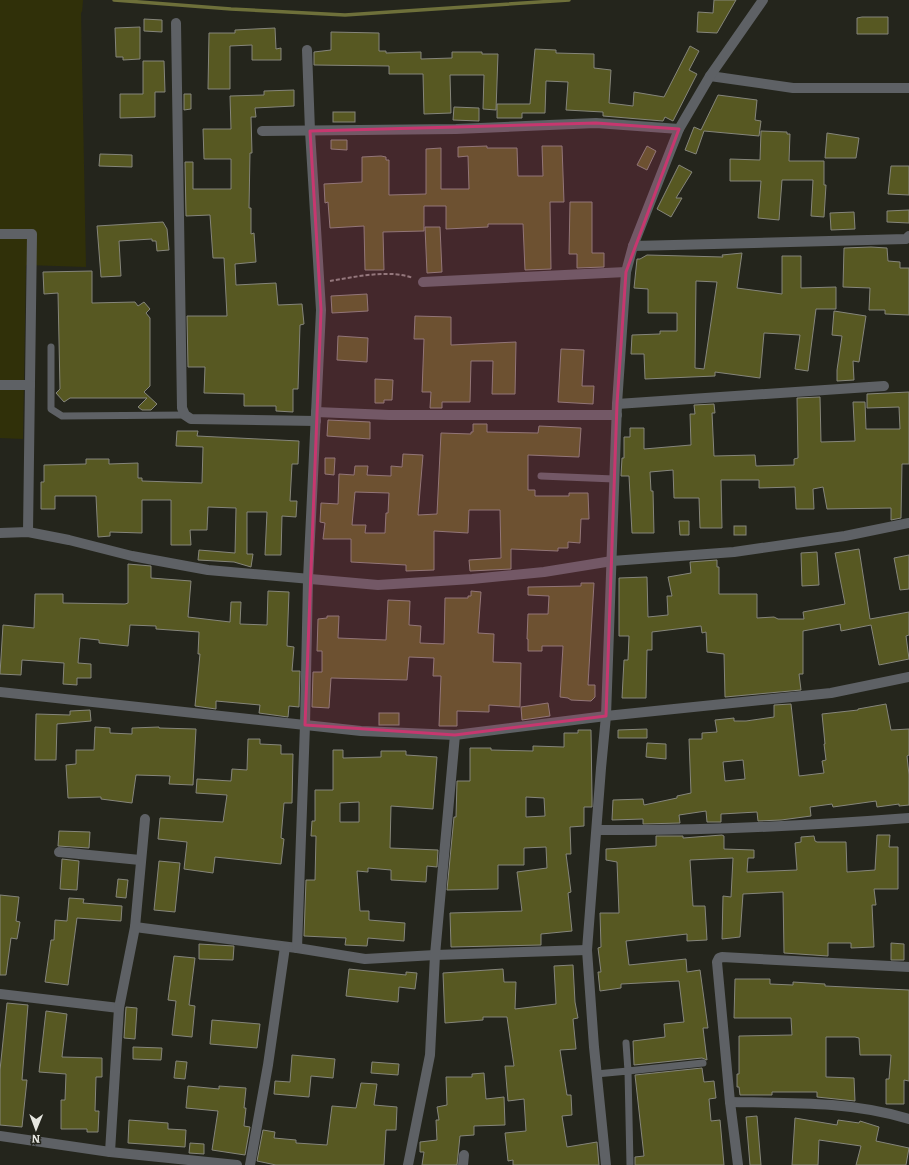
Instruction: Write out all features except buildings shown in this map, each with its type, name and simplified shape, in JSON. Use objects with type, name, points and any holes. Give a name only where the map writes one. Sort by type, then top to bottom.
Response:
[{"type":"street","points":[[606,1165],[596,1074],[587,950],[606,716],[616,415],[626,272],[633,246],[679,129],[710,76],[763,0]]},
{"type":"street","points":[[176,23],[181,392],[182,408],[185,415],[191,418],[389,415],[616,415]]},
{"type":"street","points":[[296,948],[305,726],[308,578],[321,310],[310,131],[307,50]]},
{"type":"street","points":[[710,76],[793,88],[909,88]]},
{"type":"street","points":[[262,132],[456,129],[596,123],[679,129]]},
{"type":"street","points":[[0,234],[32,234],[28,532]]},
{"type":"street","points":[[633,246],[906,239],[909,236]]},
{"type":"street","points":[[424,282],[626,272]]},
{"type":"street","points":[[0,385],[30,385]]},
{"type":"street","points":[[617,404],[884,386]]},
{"type":"street","points":[[0,533],[28,532],[69,540],[132,556],[208,570],[386,584],[544,572],[612,561],[734,552],[824,540],[909,523]]},
{"type":"street","points":[[0,692],[305,726],[361,731],[455,735],[606,716],[831,693],[909,677]]},
{"type":"street","points":[[408,1165],[430,1055],[435,955],[455,735]]},
{"type":"street","points":[[597,830],[647,831],[844,823],[909,818]]},
{"type":"street","points":[[110,1152],[119,1008],[135,927],[145,819]]},
{"type":"street","points":[[59,852],[140,860]]},
{"type":"street","points":[[135,927],[296,948],[365,959],[587,950]]},
{"type":"street","points":[[250,1165],[268,1065],[285,947]]},
{"type":"street","points":[[738,1165],[730,1102],[717,962],[719,958],[909,967]]},
{"type":"street","points":[[0,994],[119,1008]]},
{"type":"street","points":[[730,1102],[830,1104],[882,1111],[909,1119]]},
{"type":"street","points":[[0,1136],[110,1152],[236,1165]]},
{"type":"lane","points":[[51,347],[51,409],[62,416],[185,415]]},
{"type":"lane","points":[[541,476],[614,479]]},
{"type":"lane","points":[[626,1043],[630,1165]]},
{"type":"lane","points":[[596,1074],[703,1063]]},
{"type":"path","points":[[320,283],[364,275],[406,275],[424,282]]},
{"type":"highlighted area","points":[[596,123],[679,129],[626,272],[617,404],[606,716],[455,735],[305,725],[321,310],[310,131]]},
{"type":"shaded area","points":[[0,0],[83,0],[82,13],[81,11],[86,267],[26,265],[23,439],[0,438]]},
{"type":"waterway","points":[[114,0],[231,9],[345,15],[569,0]]}]
